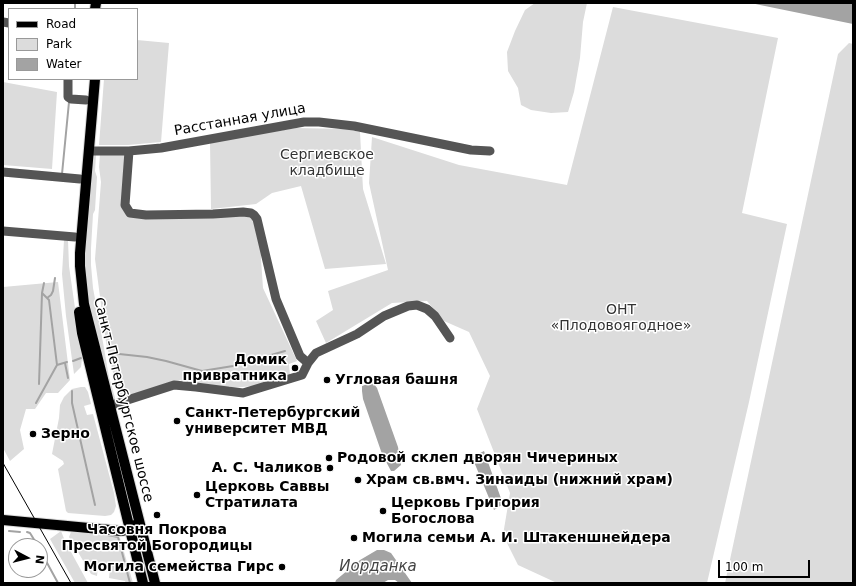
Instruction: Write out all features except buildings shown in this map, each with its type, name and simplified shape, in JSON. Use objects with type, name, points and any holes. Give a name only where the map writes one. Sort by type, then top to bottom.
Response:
[{"type":"main road","name":"Санкт-Петербургское шоссе","points":[[88,80],[75,237],[75,283],[82,332],[132,525],[155,583]]},
{"type":"main road","name":"Санкт-Петербургское шоссе","points":[[95,80],[81,238],[80,273],[85,311],[109,406],[143,583]]},
{"type":"main road","points":[[3,513],[132,525]]},
{"type":"main road","points":[[3,520],[121,531],[132,525]]},
{"type":"street","points":[[68,80],[68,97],[71,99],[86,100]]},
{"type":"street","name":"Расстанная улица","points":[[89,151],[129,152],[161,148],[304,122],[354,126],[471,150],[490,151]]},
{"type":"street","points":[[129,152],[125,204],[130,213],[146,215],[243,212],[251,213],[257,218],[276,299],[300,356],[308,363]]},
{"type":"street","points":[[3,172],[80,179]]},
{"type":"street","points":[[3,231],[75,237]]},
{"type":"street","points":[[109,406],[174,385],[243,393],[302,375],[308,363],[316,354],[357,334],[384,316],[408,306],[417,305],[427,309],[450,338]]},
{"type":"green space","points":[[535,3],[587,3],[583,22],[580,58],[574,92],[568,112],[551,113],[531,110],[521,105],[518,88],[508,71],[507,52],[515,31],[525,10]]},
{"type":"green space","name":"ОНТ «Плодовоягодное»","points":[[613,7],[778,38],[742,213],[787,224],[749,402],[707,583],[557,583],[518,565],[503,535],[510,493],[477,409],[490,376],[469,332],[444,321],[427,301],[392,303],[326,343],[316,321],[333,310],[328,291],[388,270],[369,183],[372,137],[459,165],[567,185]]},
{"type":"green space","points":[[138,40],[169,43],[161,142],[128,145],[99,145],[104,80],[138,80]]},
{"type":"green space","points":[[849,43],[853,44],[853,583],[725,583],[838,54]]},
{"type":"green space","points":[[3,82],[57,92],[52,169],[3,165]]},
{"type":"green space","name":"Сергиевское кладбище","points":[[296,128],[348,129],[360,132],[363,189],[386,264],[325,269],[301,186],[272,193],[256,204],[211,209],[210,142]]},
{"type":"green space","points":[[125,153],[123,205],[131,216],[244,214],[255,220],[262,248],[261,259],[263,288],[297,361],[289,364],[290,375],[253,386],[231,388],[230,386],[227,389],[183,382],[181,380],[119,399],[106,342],[95,259],[101,182],[99,167],[100,154]]},
{"type":"green space","points":[[93,155],[96,155],[95,171],[97,177],[95,210],[93,214],[91,265],[93,288],[109,377],[116,401],[111,402],[90,321],[84,258]]},
{"type":"green space","points":[[64,240],[68,240],[69,266],[83,351],[81,367],[74,374],[62,274]]},
{"type":"green space","points":[[58,282],[70,380],[58,393],[46,393],[35,409],[26,409],[20,430],[24,449],[10,461],[3,448],[3,287]]},
{"type":"green space","points":[[85,387],[88,392],[91,404],[84,406],[87,415],[93,414],[114,493],[116,506],[111,515],[105,516],[68,513],[66,511],[58,469],[64,464],[63,461],[52,454],[60,405],[64,397],[72,389]]},
{"type":"green space","points":[[61,531],[88,583],[75,583],[50,539]]},
{"type":"green space","points":[[71,532],[115,535],[120,538],[133,583],[126,583],[125,581],[109,578],[110,568],[98,566],[97,576],[91,574],[69,537]]},
{"type":"water","points":[[751,3],[853,3],[853,24],[760,5]]},
{"type":"water","points":[[370,383],[374,384],[377,388],[398,447],[401,465],[394,471],[391,471],[382,454],[363,399],[362,386]]},
{"type":"water","points":[[484,451],[503,504],[494,510],[472,457]]},
{"type":"water","name":"Иорданка","points":[[377,550],[384,550],[391,553],[412,583],[399,583],[395,580],[388,580],[383,583],[335,583],[336,580],[360,560]]},
{"type":"waterway","points":[[75,3],[75,8]]},
{"type":"waterway","points":[[62,174],[69,102]]},
{"type":"waterway","points":[[47,298],[53,291],[55,278]]},
{"type":"waterway","points":[[39,384],[42,293],[44,283]]},
{"type":"waterway","points":[[42,293],[49,300],[57,365]]},
{"type":"waterway","points":[[110,353],[147,357],[202,371],[233,366],[285,351]]},
{"type":"waterway","points":[[73,361],[81,358]]},
{"type":"waterway","points":[[36,403],[57,365],[67,362]]},
{"type":"waterway","points":[[65,363],[68,378]]},
{"type":"waterway","points":[[72,391],[72,403],[95,505]]},
{"type":"waterway","points":[[9,531],[20,532]]},
{"type":"waterway","points":[[27,532],[30,533],[33,538]]},
{"type":"waterway","points":[[102,534],[118,537],[130,583]]},
{"type":"waterway","points":[[48,565],[58,583]]},
{"type":"tram line","points":[[3,463],[71,583]]},
{"type":"place","name":"Домик привратника","points":[[295,368]]},
{"type":"place","name":"Угловая башня","points":[[327,380]]},
{"type":"place","name":"Санкт-Петербургский университет МВД","points":[[177,421]]},
{"type":"place","name":"Зерно","points":[[33,434]]},
{"type":"place","name":"Родовой склеп дворян Чичериных","points":[[329,458]]},
{"type":"place","name":"А. С. Чаликов","points":[[330,468]]},
{"type":"place","name":"Храм св.вмч. Зинаиды (нижний храм)","points":[[358,480]]},
{"type":"place","name":"Церковь Саввы Стратилата","points":[[197,495]]},
{"type":"place","name":"Церковь Григория Богослова","points":[[383,511]]},
{"type":"place","name":"Часовня Покрова Пресвятой Богородицы","points":[[157,515]]},
{"type":"place","name":"Могила семьи А. И. Штакеншнейдера","points":[[354,538]]},
{"type":"place","name":"Могила семейства Гирс","points":[[282,567]]}]
